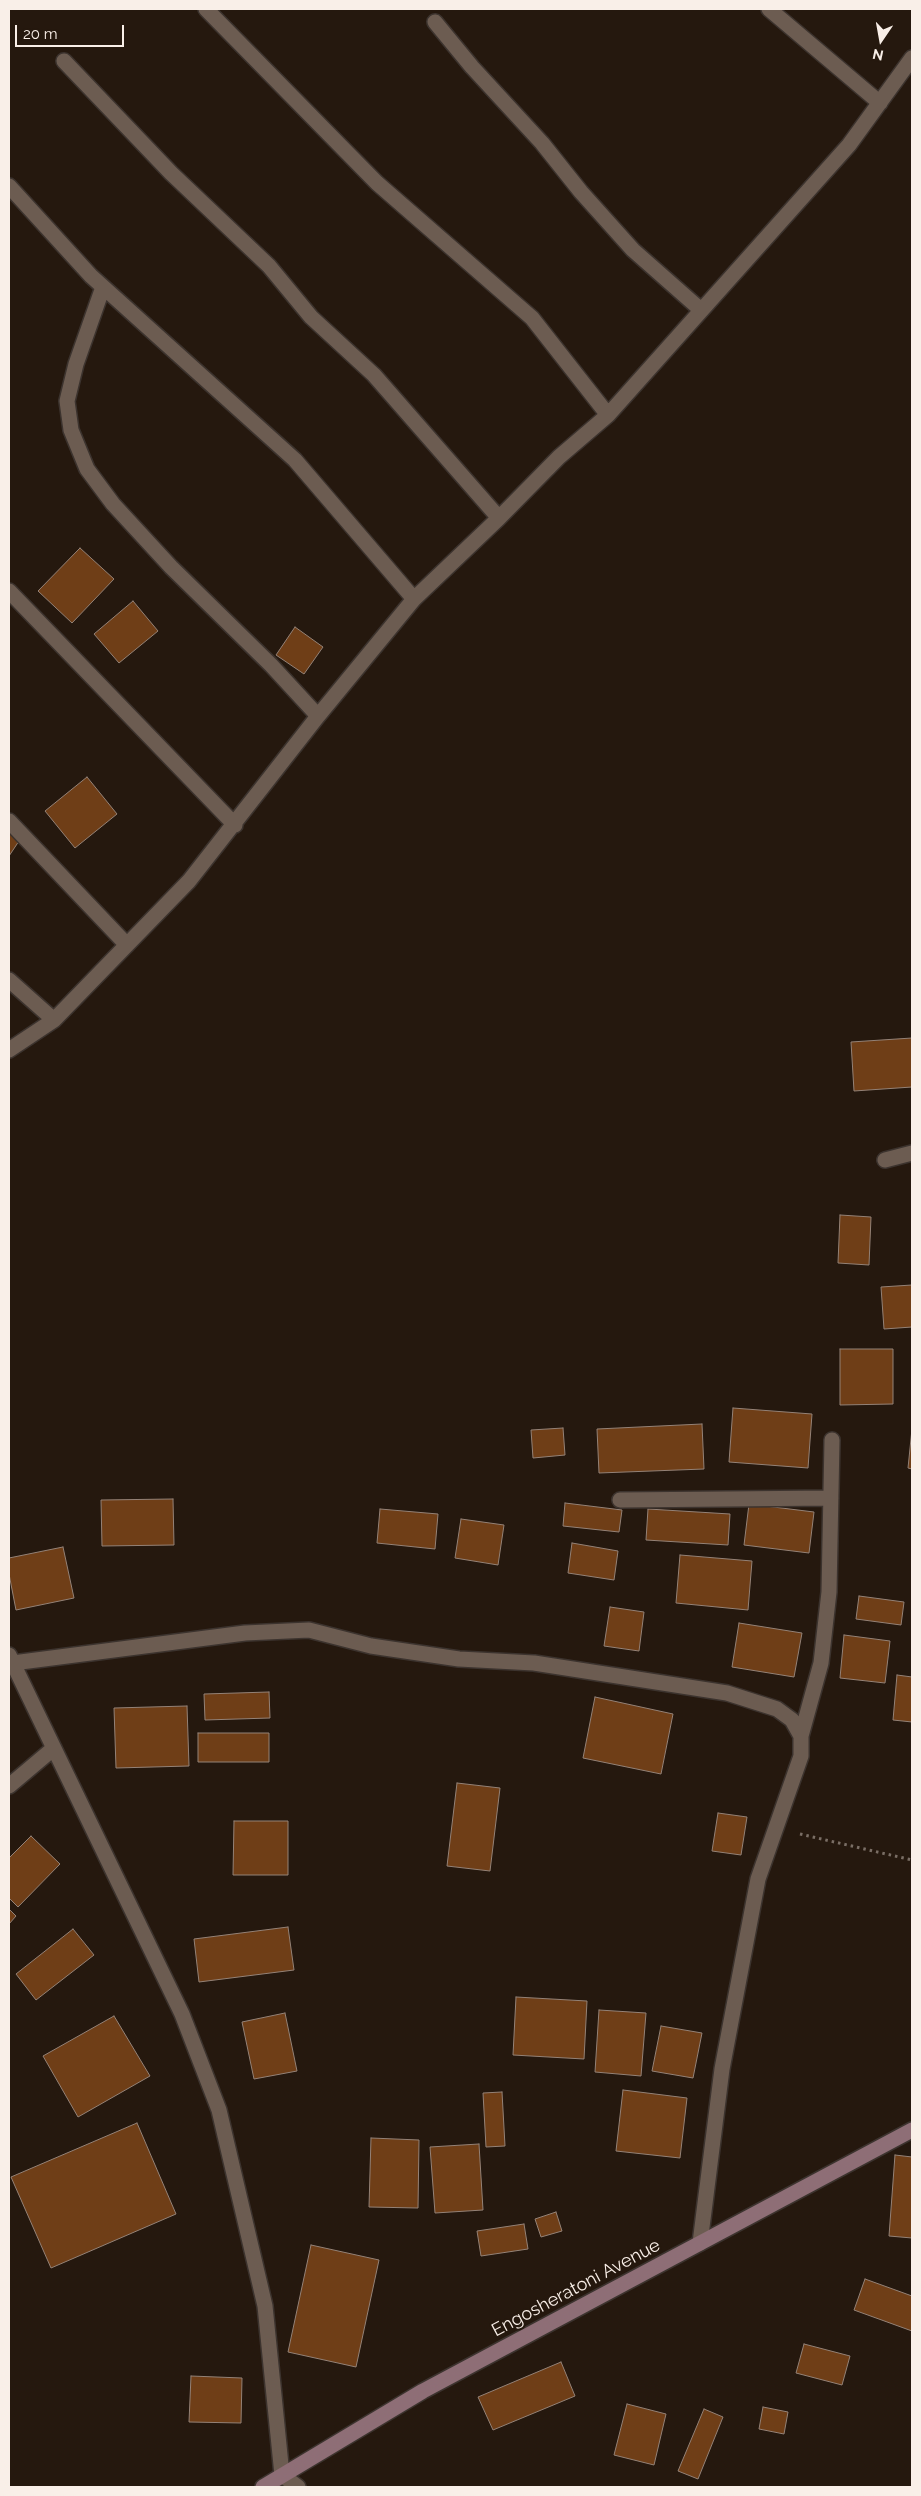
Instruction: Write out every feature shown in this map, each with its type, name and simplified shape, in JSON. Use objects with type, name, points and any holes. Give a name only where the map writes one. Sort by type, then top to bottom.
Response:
[{"type":"street","points":[[206,9],[377,183],[532,318],[608,415]]},
{"type":"street","points":[[768,9],[880,103]]},
{"type":"street","points":[[435,22],[472,67],[542,143],[581,192],[633,250],[702,310]]},
{"type":"street","points":[[9,1050],[54,1020],[189,881],[235,825],[318,716],[414,599],[500,518],[559,457],[608,415],[849,145],[912,58]]},
{"type":"street","points":[[64,61],[171,173],[269,266],[311,317],[374,374],[500,518]]},
{"type":"street","points":[[9,186],[103,287],[295,460],[414,599]]},
{"type":"street","points":[[103,287],[76,364],[67,401],[71,430],[87,469],[113,504],[171,567],[271,665],[318,716]]},
{"type":"street","points":[[9,591],[235,825]]},
{"type":"street","points":[[9,821],[127,945]]},
{"type":"street","points":[[9,980],[54,1020]]},
{"type":"street","points":[[885,1160],[912,1153]]},
{"type":"street","points":[[700,2244],[722,2069],[758,1880],[801,1756],[800,1736],[821,1663],[829,1592],[832,1440]]},
{"type":"street","points":[[620,1500],[831,1498]]},
{"type":"street","points":[[298,2487],[282,2475],[265,2306],[219,2110],[182,2014],[11,1659],[244,1633],[309,1630],[371,1646],[459,1659],[534,1662],[727,1693],[777,1709],[792,1720],[800,1736]]},
{"type":"street","points":[[9,1786],[54,1748]]},
{"type":"street","name":"Engosheratoni Avenue","points":[[263,2487],[423,2391],[912,2130]]},
{"type":"path","points":[[775,1828],[912,1860]]},
{"type":"building","points":[[80,548],[114,579],[72,623],[38,591]]},
{"type":"building","points":[[133,601],[158,631],[119,663],[94,634]]},
{"type":"building","points":[[295,627],[323,647],[304,674],[276,655]]},
{"type":"building","points":[[87,777],[117,814],[75,848],[45,811]]},
{"type":"building","points":[[9,829],[21,838],[9,856]]},
{"type":"building","points":[[912,1038],[912,1087],[854,1091],[851,1042]]},
{"type":"building","points":[[840,1215],[871,1217],[869,1265],[838,1263]]},
{"type":"building","points":[[912,1285],[912,1327],[884,1329],[881,1287]]},
{"type":"building","points":[[840,1349],[893,1349],[893,1404],[840,1405]]},
{"type":"building","points":[[733,1408],[812,1414],[808,1468],[729,1462]]},
{"type":"building","points":[[702,1424],[704,1469],[599,1473],[597,1429]]},
{"type":"building","points":[[563,1428],[565,1455],[533,1458],[531,1430]]},
{"type":"building","points":[[912,1429],[912,1469],[908,1468]]},
{"type":"building","points":[[173,1499],[174,1545],[102,1546],[101,1500]]},
{"type":"building","points":[[565,1503],[622,1510],[619,1532],[563,1526]]},
{"type":"building","points":[[749,1504],[814,1512],[809,1553],[744,1545]]},
{"type":"building","points":[[380,1509],[438,1514],[435,1549],[377,1543]]},
{"type":"building","points":[[648,1509],[730,1514],[728,1545],[646,1540]]},
{"type":"building","points":[[461,1519],[504,1525],[498,1565],[455,1558]]},
{"type":"building","points":[[572,1543],[618,1551],[614,1580],[568,1573]]},
{"type":"building","points":[[63,1547],[74,1598],[16,1610],[9,1574],[9,1558]]},
{"type":"building","points":[[680,1555],[752,1561],[748,1610],[676,1603]]},
{"type":"building","points":[[859,1596],[904,1602],[901,1625],[856,1619]]},
{"type":"building","points":[[610,1607],[644,1612],[639,1651],[604,1646]]},
{"type":"building","points":[[739,1623],[802,1633],[794,1677],[732,1667]]},
{"type":"building","points":[[844,1635],[890,1641],[885,1683],[840,1678]]},
{"type":"building","points":[[897,1675],[912,1677],[912,1722],[893,1720]]},
{"type":"building","points":[[269,1692],[270,1718],[205,1720],[204,1694]]},
{"type":"building","points":[[595,1697],[673,1714],[661,1774],[583,1758]]},
{"type":"building","points":[[187,1706],[189,1766],[116,1768],[114,1708]]},
{"type":"building","points":[[198,1733],[269,1733],[269,1762],[198,1762]]},
{"type":"building","points":[[457,1783],[500,1788],[490,1871],[447,1866]]},
{"type":"building","points":[[718,1813],[747,1817],[741,1855],[712,1851]]},
{"type":"building","points":[[234,1821],[288,1821],[288,1875],[233,1875]]},
{"type":"building","points":[[31,1836],[60,1864],[18,1907],[9,1898],[9,1858]]},
{"type":"building","points":[[9,1909],[16,1916],[9,1924]]},
{"type":"building","points":[[288,1927],[294,1970],[199,1982],[194,1939]]},
{"type":"building","points":[[73,1929],[94,1955],[36,2000],[16,1974]]},
{"type":"building","points":[[516,1997],[587,2001],[584,2059],[513,2055]]},
{"type":"building","points":[[599,2010],[646,2013],[641,2076],[595,2072]]},
{"type":"building","points":[[285,2013],[297,2071],[254,2079],[242,2022]]},
{"type":"building","points":[[114,2016],[150,2076],[78,2117],[43,2056]]},
{"type":"building","points":[[661,2026],[702,2033],[693,2078],[652,2071]]},
{"type":"building","points":[[623,2090],[687,2098],[680,2158],[616,2151]]},
{"type":"building","points":[[502,2092],[505,2146],[486,2147],[483,2093]]},
{"type":"building","points":[[137,2123],[176,2214],[51,2268],[11,2177]]},
{"type":"building","points":[[371,2138],[419,2140],[418,2208],[369,2207]]},
{"type":"building","points":[[479,2144],[483,2210],[435,2213],[430,2147]]},
{"type":"building","points":[[895,2155],[912,2157],[912,2238],[889,2236]]},
{"type":"building","points":[[556,2212],[562,2231],[541,2237],[535,2219]]},
{"type":"building","points":[[524,2224],[528,2249],[481,2256],[477,2231]]},
{"type":"building","points":[[311,2245],[379,2260],[356,2367],[288,2352]]},
{"type":"building","points":[[865,2279],[912,2296],[912,2331],[854,2310]]},
{"type":"building","points":[[804,2344],[850,2356],[842,2385],[796,2373]]},
{"type":"building","points":[[561,2362],[575,2396],[493,2430],[478,2397]]},
{"type":"building","points":[[191,2376],[242,2378],[241,2423],[189,2422]]},
{"type":"building","points":[[627,2404],[666,2414],[654,2465],[614,2455]]},
{"type":"building","points":[[763,2407],[788,2412],[784,2434],[759,2429]]},
{"type":"building","points":[[704,2409],[723,2417],[698,2479],[678,2471]]}]
